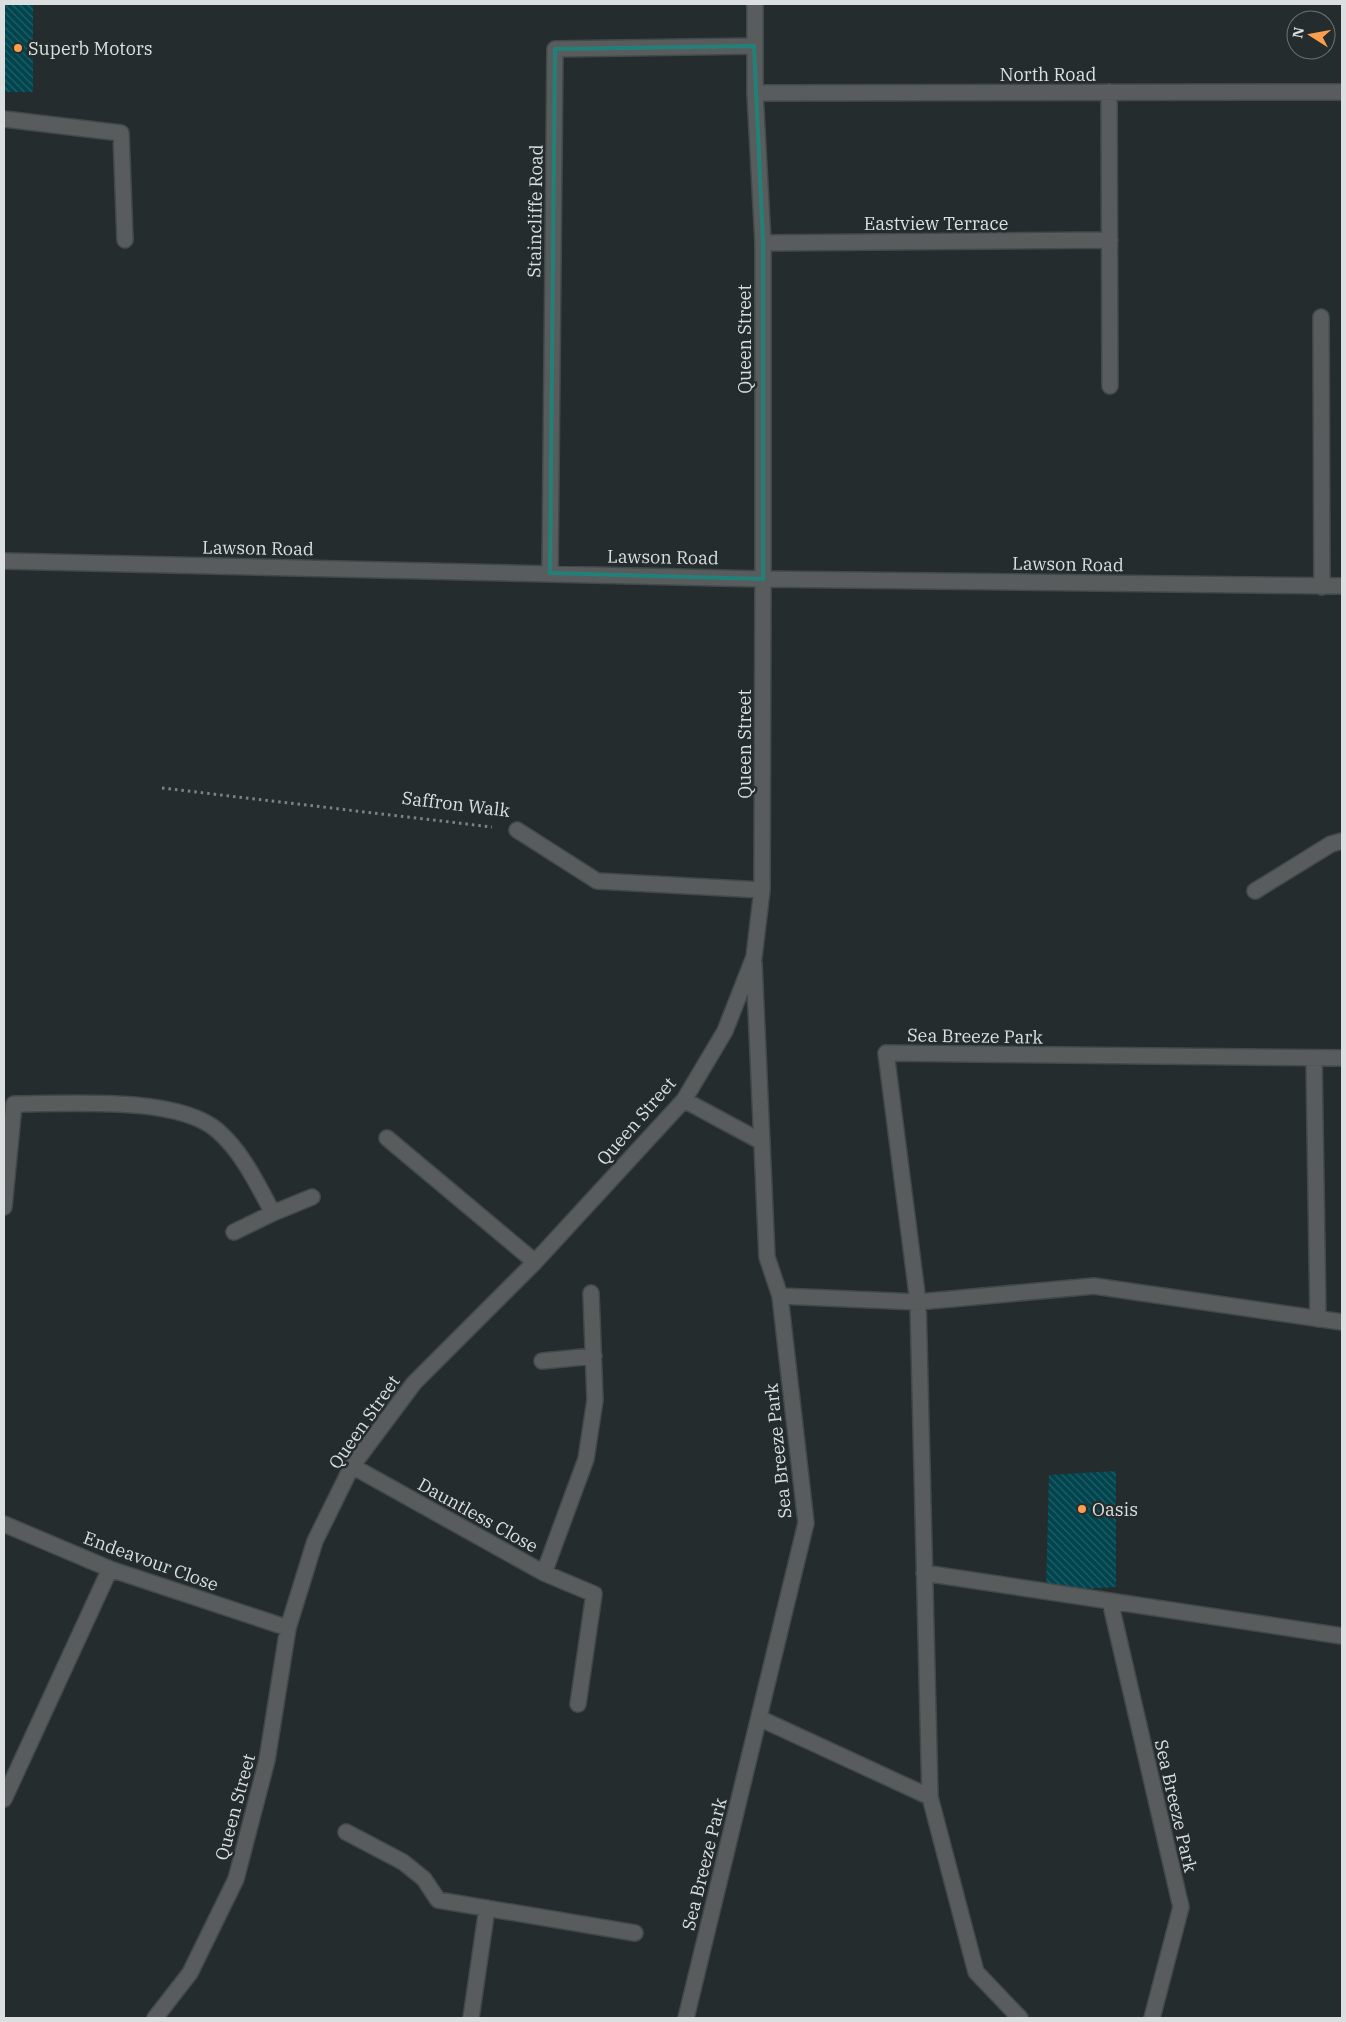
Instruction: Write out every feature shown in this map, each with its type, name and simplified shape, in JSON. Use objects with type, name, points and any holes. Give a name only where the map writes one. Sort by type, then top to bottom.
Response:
[{"type":"street","name":"Queen Street","points":[[155,2018],[190,1973],[236,1879],[267,1760],[288,1628],[315,1541],[352,1466],[414,1383],[535,1262],[684,1100],[724,1031],[754,957],[762,890],[763,579],[763,243],[755,93],[755,4]]},
{"type":"street","name":"Staincliffe Road","points":[[550,573],[555,49],[754,46]]},
{"type":"street","points":[[1109,92],[1110,386]]},
{"type":"street","name":"North Road","points":[[755,93],[1342,92]]},
{"type":"street","points":[[4,119],[120,133],[125,240]]},
{"type":"street","name":"Eastview Terrace","points":[[763,243],[1110,240]]},
{"type":"street","points":[[1321,317],[1322,587]]},
{"type":"street","name":"Lawson Road","points":[[4,561],[763,579],[1342,586]]},
{"type":"street","name":"Saffron Walk","points":[[517,830],[596,881],[762,890]]},
{"type":"street","points":[[1256,891],[1331,844],[1342,841]]},
{"type":"street","name":"Sea Breeze Park","points":[[686,2018],[806,1523],[780,1296],[767,1257],[754,957]]},
{"type":"street","name":"Sea Breeze Park","points":[[1020,2018],[976,1972],[930,1797],[918,1302],[886,1053],[1342,1058]]},
{"type":"street","points":[[1314,1058],[1318,1319]]},
{"type":"street","points":[[684,1100],[762,1142]]},
{"type":"street","points":[[4,1207],[9,1104],[137,1105],[171,1110],[196,1118],[218,1130],[242,1158],[273,1213]]},
{"type":"street","points":[[387,1138],[535,1262]]},
{"type":"street","points":[[234,1232],[312,1197]]},
{"type":"street","points":[[780,1296],[918,1302],[1094,1286],[1342,1322]]},
{"type":"street","name":"Dauntless Close","points":[[352,1466],[544,1573],[586,1459],[595,1400],[591,1293]]},
{"type":"street","points":[[542,1361],[594,1356]]},
{"type":"street","name":"Endeavour Close","points":[[4,1524],[110,1569],[288,1628]]},
{"type":"street","points":[[4,1798],[110,1569]]},
{"type":"street","points":[[544,1573],[594,1594],[578,1704]]},
{"type":"street","points":[[924,1573],[1342,1636]]},
{"type":"street","name":"Sea Breeze Park","points":[[1110,1601],[1180,1907],[1152,2018]]},
{"type":"street","points":[[759,1718],[930,1797]]},
{"type":"street","points":[[346,1832],[403,1862],[424,1879],[438,1900],[635,1932]]},
{"type":"street","points":[[471,2018],[487,1908]]},
{"type":"path","name":"Saffron Walk","points":[[162,788],[517,830]]},
{"type":"highlighted area","points":[[754,46],[763,243],[763,579],[550,573],[555,49]]},
{"type":"building","name":"Superb Motors","points":[[4,4],[33,4],[33,92],[4,92]]},
{"type":"building","name":"Oasis","points":[[1116,1471],[1116,1587],[1046,1591],[1049,1475]]},
{"type":"place","name":"Superb Motors","points":[[18,48]]},
{"type":"place","name":"Oasis","points":[[1082,1509]]}]
